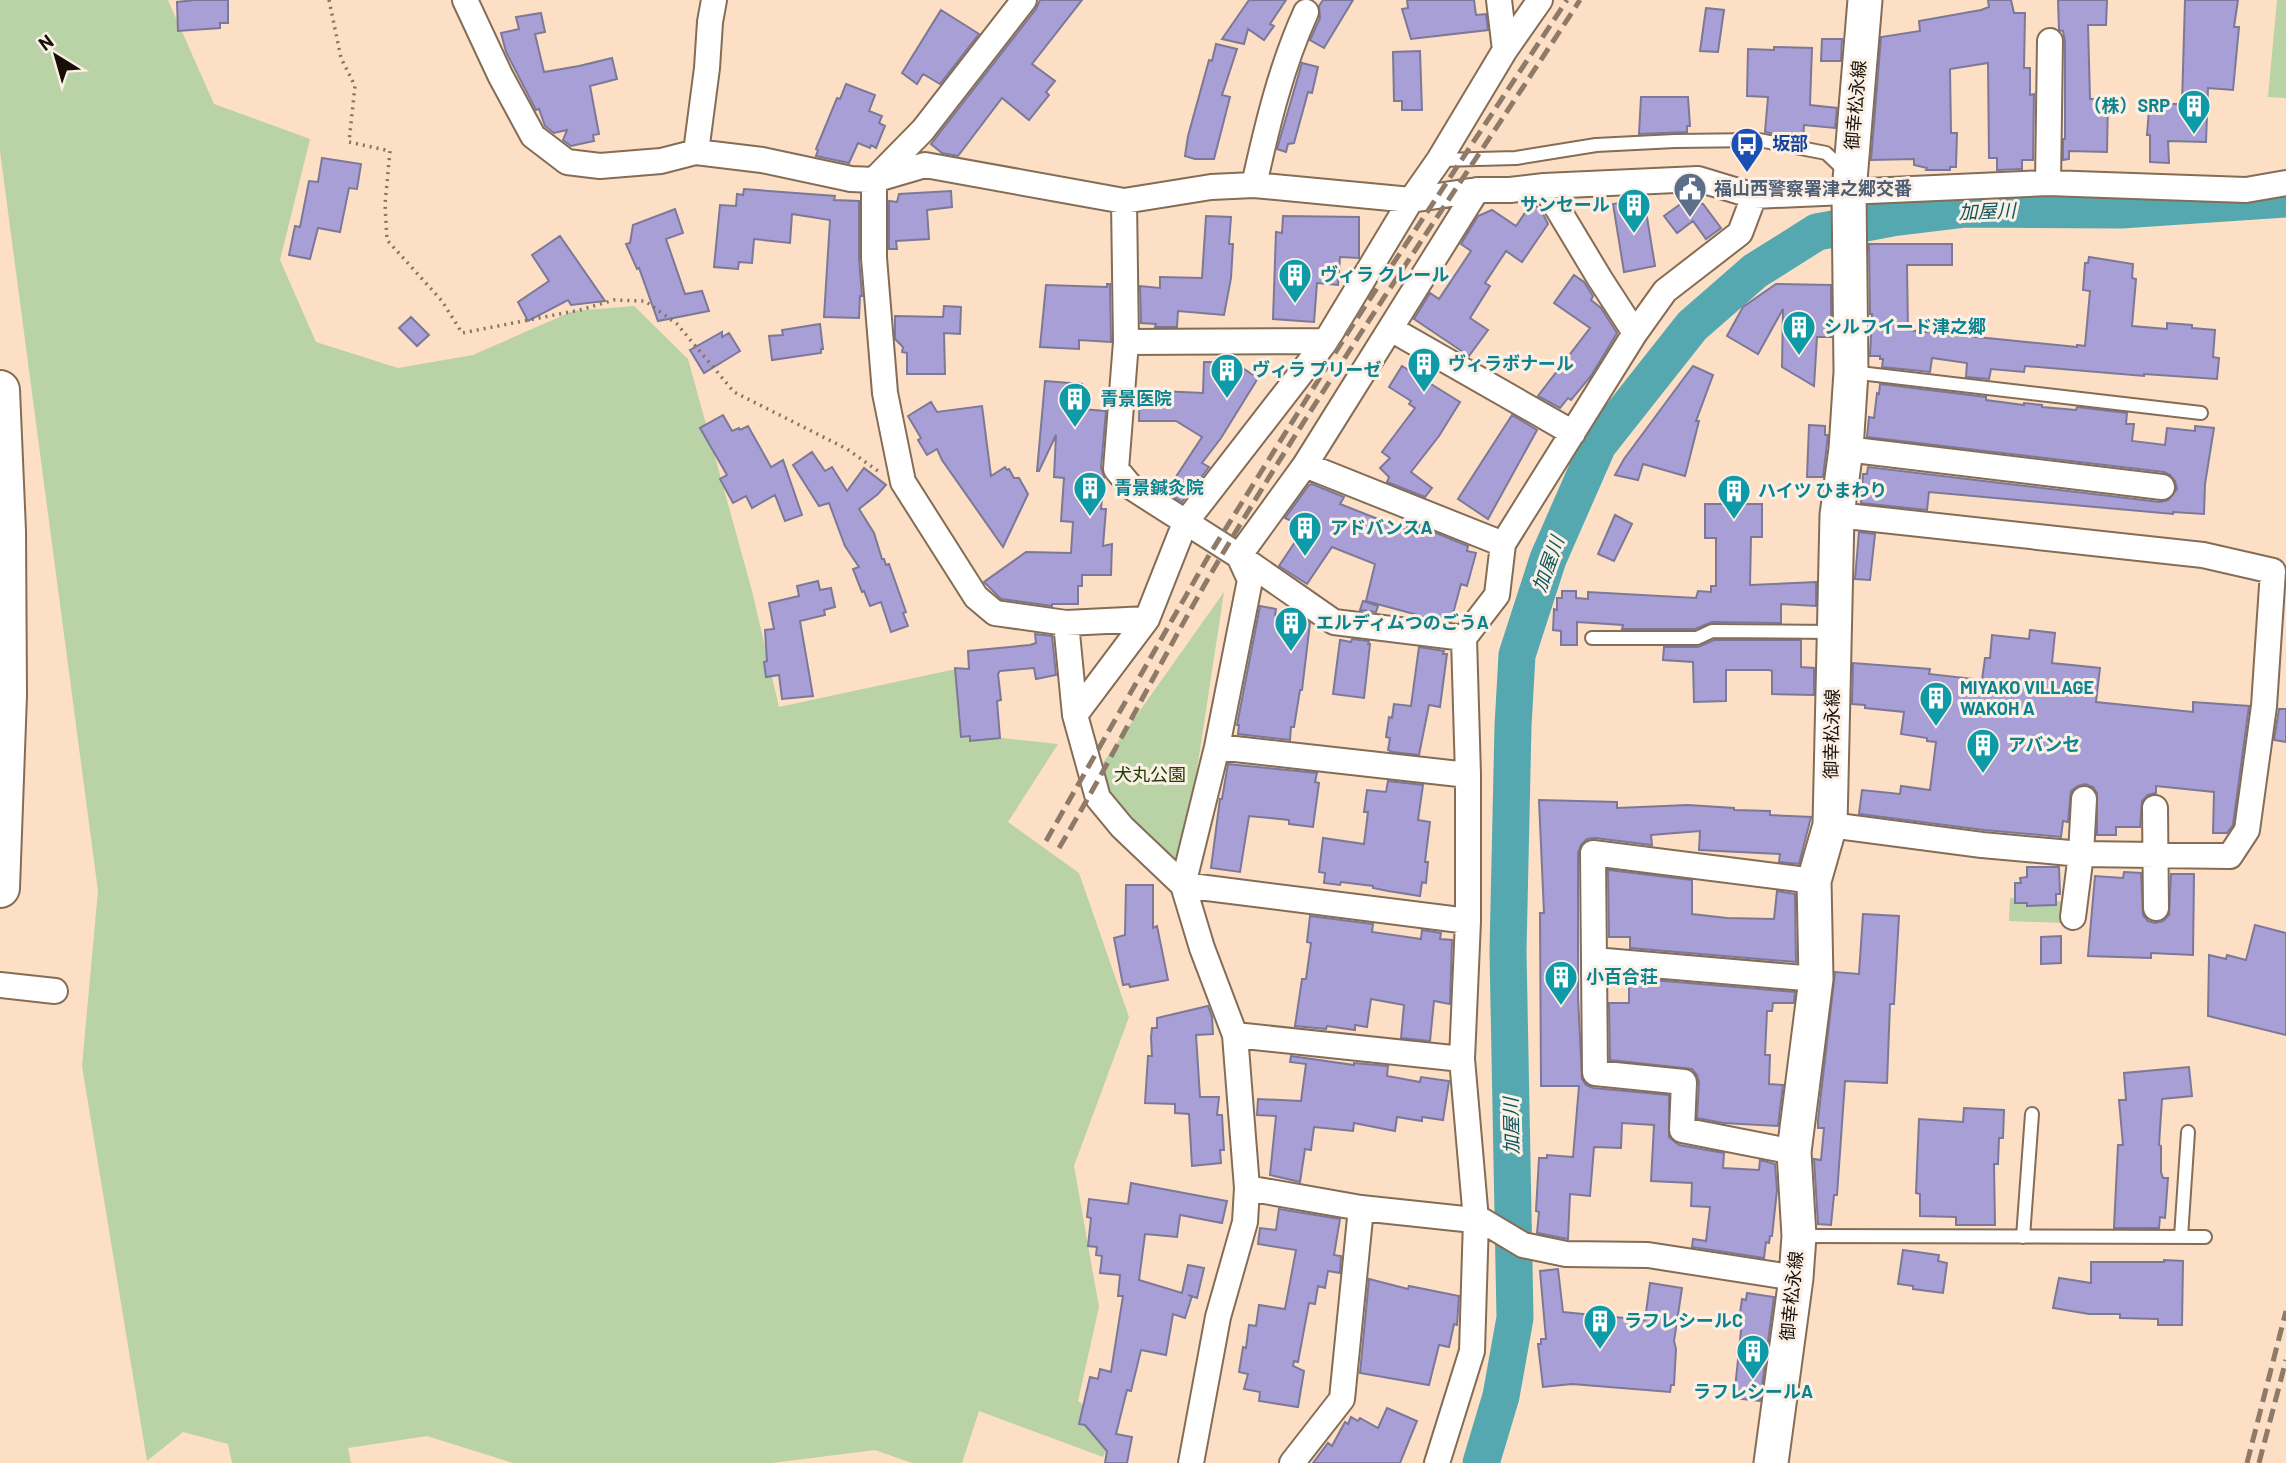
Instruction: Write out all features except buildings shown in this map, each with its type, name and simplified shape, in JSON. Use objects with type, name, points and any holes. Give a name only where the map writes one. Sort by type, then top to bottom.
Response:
[{"type":"highway","points":[[0,390],[6,531],[7,668],[0,888]]},
{"type":"main road","name":"御幸松永線","points":[[1771,1463],[1796,1278],[1799,1236],[1794,1152],[1816,979],[1814,881],[1830,825],[1837,515],[1846,449],[1851,372],[1849,205],[1865,0]]},
{"type":"street","points":[[466,0],[500,75],[533,136],[567,162],[600,166],[661,161],[696,152],[762,160],[851,179],[874,180],[925,165],[1124,201],[1211,187],[1254,185],[1411,200],[1477,190],[1698,179],[1754,196],[1849,205],[2048,183],[2246,190],[2286,183]]},
{"type":"street","points":[[696,152],[714,0]]},
{"type":"street","points":[[1024,0],[923,130],[874,180],[874,258],[885,393],[903,482],[976,597],[995,612],[1066,623],[1147,619]]},
{"type":"street","points":[[1499,0],[1505,50]]},
{"type":"street","points":[[1075,715],[1147,619],[1185,523],[1326,341],[1505,50],[1540,0]]},
{"type":"street","points":[[1254,185],[1288,50],[1306,12]]},
{"type":"street","points":[[2048,183],[2050,41]]},
{"type":"street","points":[[1544,186],[1635,332]]},
{"type":"street","points":[[1239,556],[1305,465],[1477,190]]},
{"type":"street","points":[[1437,1463],[1472,1351],[1479,1220],[1462,1059],[1468,921],[1464,638],[1497,595],[1503,544],[1635,332],[1665,291],[1740,233],[1754,196]]},
{"type":"street","points":[[1124,201],[1126,342],[1116,469],[1131,487],[1239,556],[1334,622],[1464,638]]},
{"type":"street","points":[[1391,329],[1573,433]]},
{"type":"street","points":[[1126,342],[1326,341]]},
{"type":"street","points":[[1846,449],[2162,486]]},
{"type":"street","points":[[1305,465],[1503,544]]},
{"type":"street","points":[[1830,825],[1982,845],[2081,854],[2230,856],[2247,830],[2264,706],[2273,571],[2203,555],[1837,515]]},
{"type":"street","points":[[1183,885],[1217,747],[1250,580],[1239,556]]},
{"type":"street","points":[[1066,623],[1075,715],[1098,798],[1122,827],[1183,885],[1202,948],[1235,1035],[1247,1188],[1245,1222],[1218,1317],[1191,1463]]},
{"type":"street","points":[[1217,747],[1468,775]]},
{"type":"street","points":[[2073,917],[2081,854],[2084,799]]},
{"type":"street","points":[[2155,808],[2156,908]]},
{"type":"street","points":[[1794,1152],[1682,1130],[1684,1082],[1595,1073],[1593,853],[1814,881]]},
{"type":"street","points":[[1183,885],[1468,921]]},
{"type":"street","points":[[1594,960],[1816,979]]},
{"type":"street","points":[[0,985],[55,990]]},
{"type":"street","points":[[1235,1035],[1462,1059]]},
{"type":"street","points":[[1247,1188],[1361,1208],[1479,1220],[1523,1245],[1566,1254],[1647,1255],[1796,1278]]},
{"type":"street","points":[[1292,1463],[1342,1399],[1361,1208]]},
{"type":"lane","points":[[1439,160],[1516,158],[1596,145],[1759,141],[1826,153],[1849,205]]},
{"type":"lane","points":[[1851,372],[2201,413]]},
{"type":"lane","points":[[1592,638],[1697,638],[1712,631],[1834,632]]},
{"type":"lane","points":[[2023,1237],[2032,1114]]},
{"type":"lane","points":[[2181,1237],[2188,1132]]},
{"type":"lane","points":[[1799,1236],[2205,1237]]},
{"type":"path","points":[[329,0],[341,58],[355,86],[349,142],[390,150],[384,204],[387,240],[442,301],[462,333],[580,310],[614,300],[645,301],[677,324],[734,392],[847,449],[881,473]]},
{"type":"green space","points":[[0,0],[168,0],[214,104],[310,139],[280,260],[316,342],[398,368],[473,355],[573,311],[634,306],[688,359],[752,591],[779,707],[956,669],[965,734],[1058,744],[1008,822],[1079,873],[1129,1017],[1074,1166],[1099,1307],[1078,1401],[1117,1430],[1103,1457],[979,1411],[962,1463],[912,1463],[875,1450],[772,1463],[513,1463],[427,1436],[348,1448],[351,1463],[232,1463],[228,1444],[183,1432],[147,1461],[82,1066],[98,891],[0,151]]},
{"type":"green space","points":[[2277,0],[2286,0],[2286,98],[2268,97]]},
{"type":"green space","name":"犬丸公園","points":[[1224,592],[1184,855],[1172,860],[1113,804],[1103,787],[1100,767]]},
{"type":"green space","points":[[2010,898],[2067,902],[2065,923],[2009,921]]},
{"type":"waterway","name":"加屋川","points":[[1481,1463],[1501,1396],[1515,1318],[1508,951],[1517,655],[1548,559],[1598,445],[1692,326],[1755,271],[1817,232],[1892,218],[1966,209],[2121,210],[2286,199]]},
{"type":"railway","points":[[1046,841],[1208,557],[1352,326],[1567,0]]},
{"type":"railway","points":[[1059,848],[1210,576],[1274,470],[1580,0]]},
{"type":"railway","points":[[2247,1463],[2286,1311]]},
{"type":"railway","points":[[2259,1463],[2286,1360]]},
{"type":"place","name":"（株）SRP","points":[[2194,136]]},
{"type":"place","name":"坂部","points":[[1747,174]]},
{"type":"place","name":"福山西警察署津之郷交番","points":[[1690,219]]},
{"type":"place","name":"サンセール","points":[[1634,235]]},
{"type":"place","name":"ヴィラ クレール","points":[[1295,305]]},
{"type":"place","name":"シルフイード津之郷","points":[[1799,357]]},
{"type":"place","name":"ヴィラボナール","points":[[1424,394]]},
{"type":"place","name":"ヴィラ プリーゼ","points":[[1227,400]]},
{"type":"place","name":"青景医院","points":[[1075,429]]},
{"type":"place","name":"青景鍼灸院","points":[[1090,518]]},
{"type":"place","name":"ハイツ ひまわり","points":[[1734,521]]},
{"type":"place","name":"アドバンスA","points":[[1305,558]]},
{"type":"place","name":"エルディムつのごうA","points":[[1291,653]]},
{"type":"place","name":"MIYAKO VILLAGE WAKOH A","points":[[1936,728]]},
{"type":"place","name":"アバンセ","points":[[1983,775]]},
{"type":"place","name":"小百合荘","points":[[1561,1007]]},
{"type":"place","name":"ラフレシールC","points":[[1600,1351]]},
{"type":"place","name":"ラフレシールA","points":[[1753,1381]]}]
